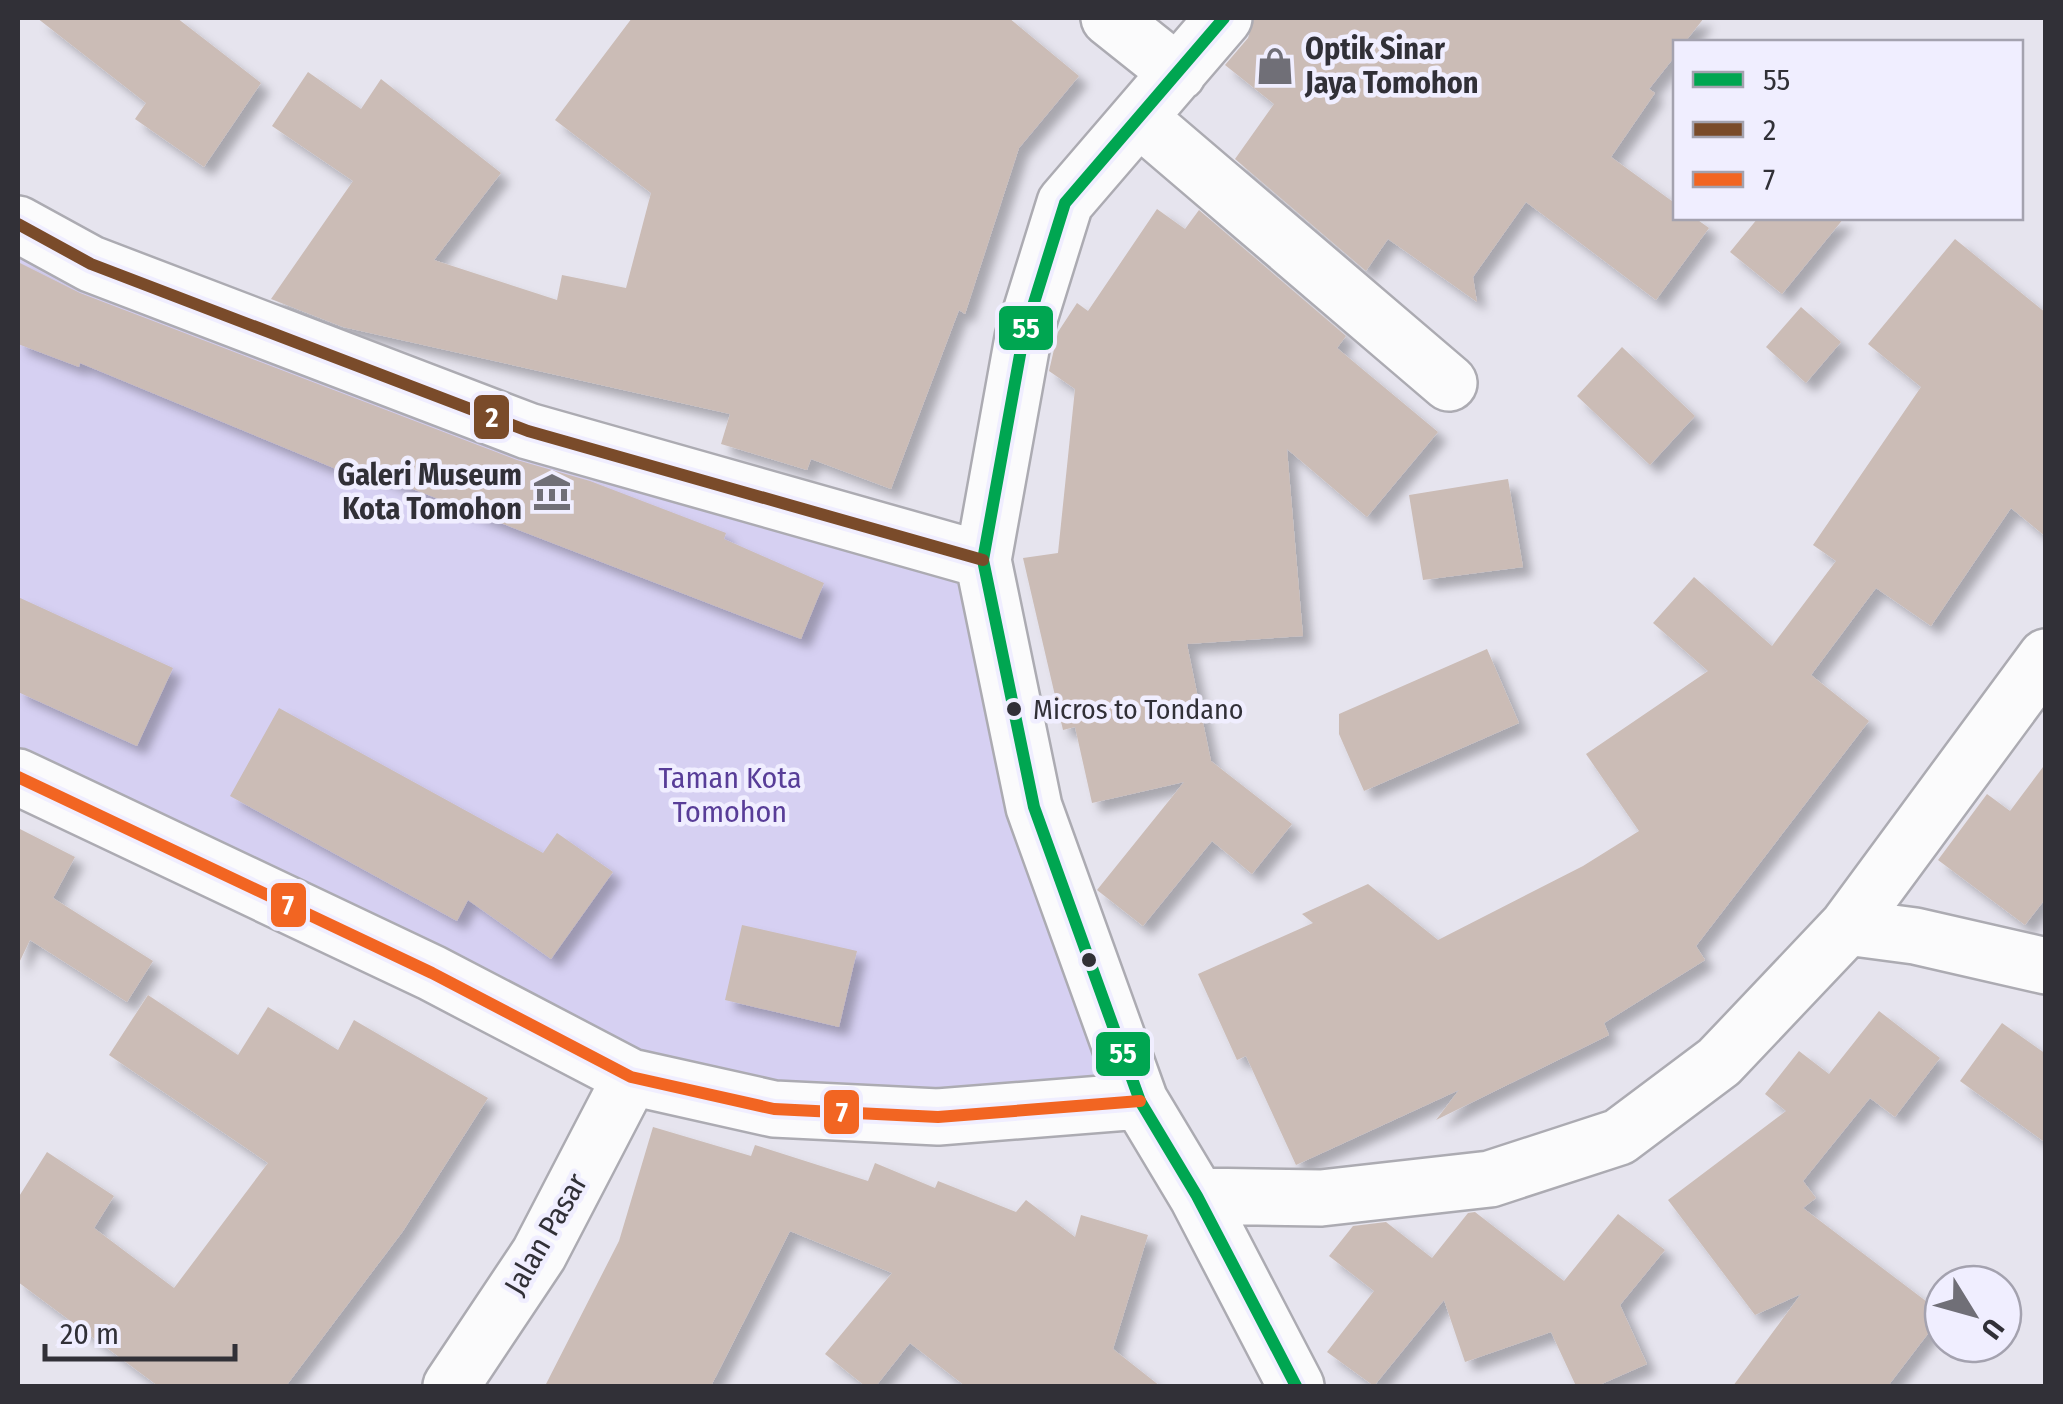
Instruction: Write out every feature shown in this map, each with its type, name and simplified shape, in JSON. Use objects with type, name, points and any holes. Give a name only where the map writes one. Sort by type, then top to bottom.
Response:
[{"type":"street","points":[[1109,18],[1178,74]]},
{"type":"street","points":[[1224,18],[1065,203],[1024,338],[982,560],[1034,806],[1140,1100],[1196,1196],[1296,1386]]},
{"type":"street","points":[[1140,118],[1449,383]]},
{"type":"street","points":[[18,224],[91,264],[528,430],[982,560]]},
{"type":"street","points":[[1196,1196],[1321,1198],[1490,1179],[1619,1137],[1719,1062],[1846,927],[2046,657]]},
{"type":"street","points":[[18,777],[432,974],[630,1077],[774,1109],[938,1117],[1140,1100]]},
{"type":"street","points":[[1846,927],[1914,936],[2046,966]]},
{"type":"street","name":"Jalan Pasar","points":[[451,1386],[539,1254],[630,1077]]},
{"type":"green space","name":"Taman Kota Tomohon","points":[[18,224],[91,264],[983,560],[1140,1101],[631,1077],[18,777]]},
{"type":"building","points":[[37,18],[177,18],[261,83],[204,167],[135,119],[146,103]]},
{"type":"building","points":[[632,18],[1009,18],[1079,76],[1019,148],[965,314],[959,310],[891,489],[811,459],[807,470],[721,444],[730,414],[343,327],[271,299],[353,181],[272,126],[308,72],[361,109],[381,79],[501,173],[434,260],[557,300],[562,275],[626,288],[651,193],[555,120]]},
{"type":"building","points":[[1254,18],[1704,18],[1687,40],[1673,40],[1673,59],[1649,89],[1655,93],[1611,157],[1673,202],[1673,220],[1698,220],[1709,228],[1656,300],[1526,202],[1473,277],[1477,302],[1388,239],[1366,271],[1235,159],[1274,104],[1225,65],[1248,38]]},
{"type":"building","points":[[1157,209],[1185,229],[1199,210],[1346,336],[1337,348],[1438,432],[1367,517],[1287,449],[1303,636],[1187,644],[1211,761],[1292,824],[1252,874],[1212,841],[1143,926],[1097,890],[1184,782],[1092,803],[1075,727],[1063,730],[1023,558],[1058,553],[1075,389],[1049,371],[1058,332],[1077,303],[1088,311]]},
{"type":"building","points":[[1756,220],[1842,220],[1782,294],[1730,252]]},
{"type":"building","points":[[1955,239],[2046,313],[2046,537],[2011,508],[1931,626],[1876,588],[1811,675],[1869,721],[1696,946],[1705,960],[1604,1023],[1609,1035],[1436,1120],[1459,1090],[1296,1165],[1246,1056],[1237,1060],[1198,974],[1313,923],[1302,914],[1368,884],[1438,940],[1583,866],[1639,831],[1586,754],[1708,671],[1653,623],[1694,577],[1772,646],[1836,561],[1813,545],[1921,387],[1868,344]]},
{"type":"building","points":[[18,262],[80,293],[517,460],[590,481],[726,533],[724,539],[824,583],[801,639],[340,461],[336,469],[80,363],[79,367],[18,344]]},
{"type":"building","points":[[1801,307],[1841,342],[1806,383],[1766,347]]},
{"type":"building","points":[[1622,347],[1695,416],[1650,465],[1577,396]]},
{"type":"building","points":[[1508,479],[1523,567],[1423,580],[1409,495]]},
{"type":"building","points":[[18,597],[173,668],[137,746],[18,692]]},
{"type":"building","points":[[1487,649],[1519,723],[1364,791],[1339,734],[1339,714]]},
{"type":"building","points":[[279,708],[543,853],[557,833],[613,872],[551,959],[468,900],[457,921],[230,796]]},
{"type":"building","points":[[2046,763],[2046,898],[2025,925],[1938,860],[1987,794],[2010,811]]},
{"type":"building","points":[[18,828],[75,857],[53,898],[153,961],[127,1002],[30,940],[18,965]]},
{"type":"building","points":[[742,925],[857,951],[839,1027],[725,1000]]},
{"type":"building","points":[[148,995],[238,1055],[268,1007],[338,1050],[354,1020],[488,1098],[403,1231],[286,1386],[158,1386],[18,1282],[18,1198],[47,1152],[114,1196],[94,1228],[174,1288],[268,1163],[109,1055]]},
{"type":"building","points":[[1879,1011],[1940,1058],[1895,1117],[1870,1098],[1803,1181],[1816,1198],[1803,1208],[1923,1299],[1923,1340],[1888,1386],[1733,1386],[1801,1294],[1755,1315],[1668,1200],[1786,1111],[1765,1094],[1799,1051],[1829,1074]]},
{"type":"building","points":[[2002,1023],[2046,1054],[2046,1143],[1960,1081]]},
{"type":"building","points":[[653,1127],[751,1156],[755,1145],[868,1181],[875,1163],[935,1188],[938,1181],[1016,1212],[1026,1200],[1075,1237],[1081,1215],[1148,1235],[1113,1349],[1160,1386],[965,1386],[910,1343],[876,1386],[865,1386],[825,1354],[892,1273],[790,1231],[711,1386],[545,1386],[619,1241]]},
{"type":"building","points":[[1475,1212],[1564,1281],[1618,1214],[1665,1250],[1620,1305],[1647,1364],[1597,1386],[1576,1386],[1551,1332],[1465,1362],[1444,1300],[1374,1386],[1327,1352],[1374,1291],[1329,1256],[1353,1226],[1386,1222],[1432,1258],[1468,1213]]},
{"type":"transit line","name":"55","points":[[1224,18],[1065,203],[1023,338],[983,560],[1034,807],[1140,1101],[1197,1196],[1296,1386]]},
{"type":"transit line","name":"2","points":[[18,224],[91,264],[528,431],[983,560]]},
{"type":"transit line","name":"7","points":[[18,777],[432,973],[631,1077],[774,1109],[938,1117],[1140,1101]]},
{"type":"place","name":"Optik Sinar Jaya Tomohon","points":[[1275,66]]},
{"type":"place","name":"Galeri Museum Kota Tomohon","points":[[552,492]]},
{"type":"place","name":"Micros to Tondano","points":[[1014,709]]}]
